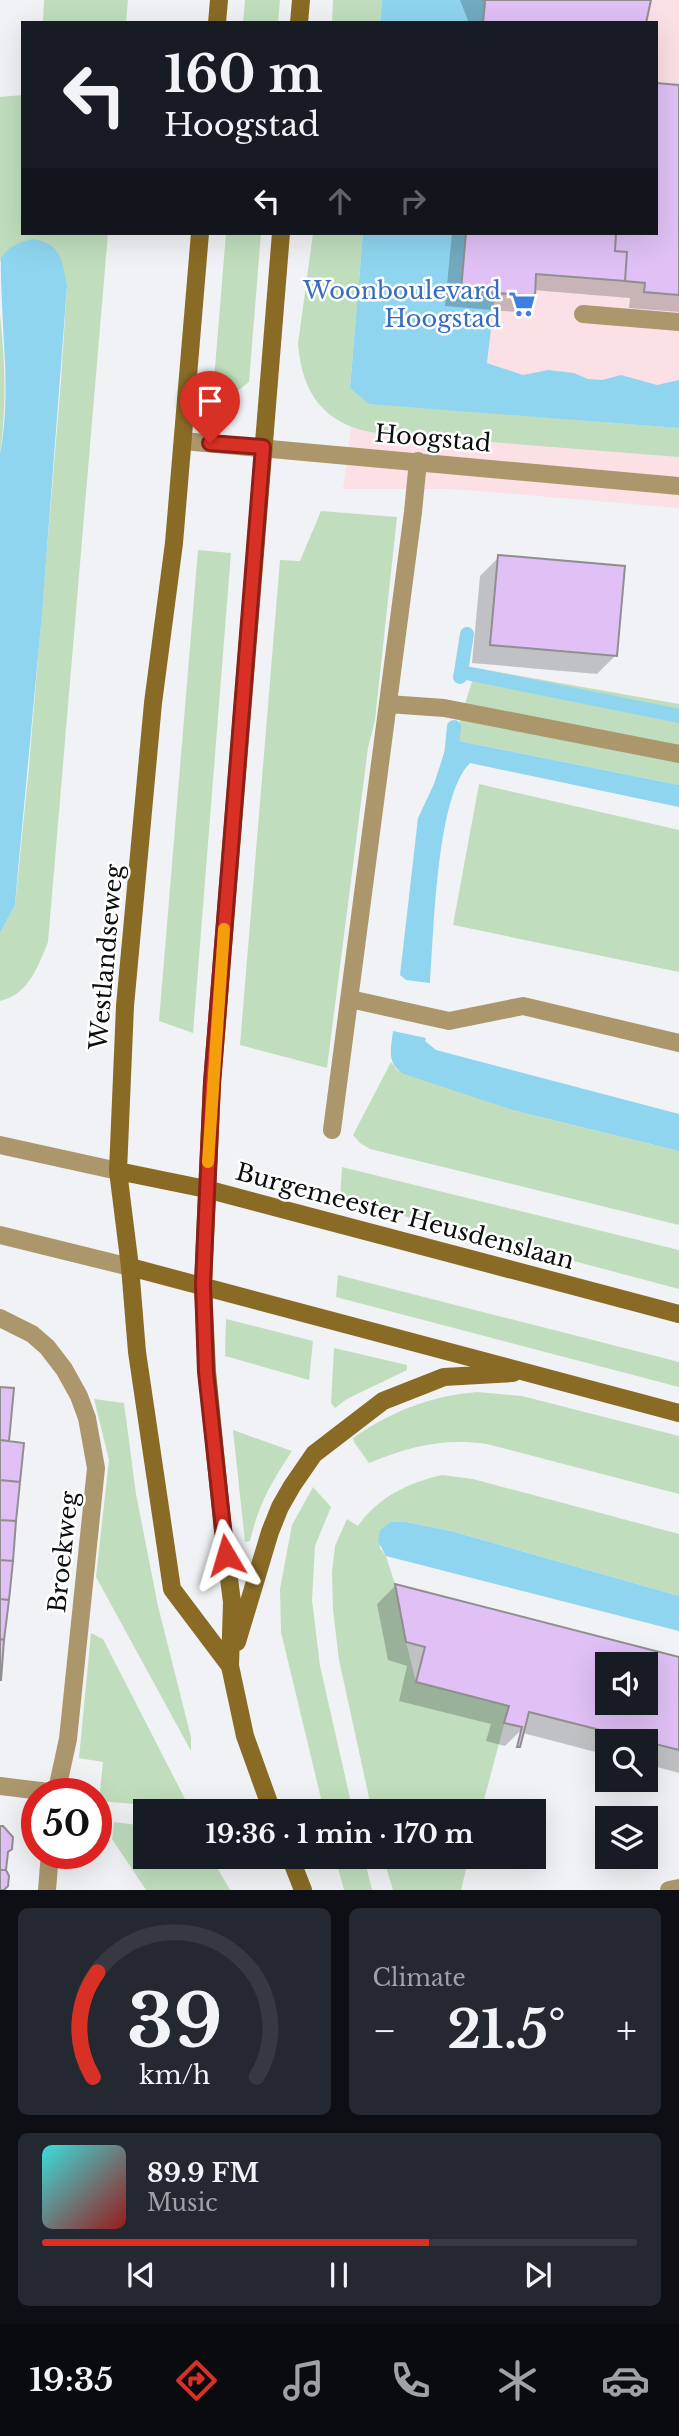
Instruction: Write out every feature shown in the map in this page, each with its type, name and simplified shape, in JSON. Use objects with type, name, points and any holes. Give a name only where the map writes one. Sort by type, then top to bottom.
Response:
[{"type":"main road","points":[[217,21],[219,0]]},
{"type":"main road","points":[[299,21],[300,0]]},
{"type":"main road","name":"Westlandseweg","points":[[200,235],[174,543],[153,703],[126,992],[118,1171],[137,1352],[172,1589],[230,1666]]},
{"type":"main road","name":"Westlandseweg","points":[[268,1799],[245,1736],[230,1666],[232,1602],[206,1372],[203,1285],[213,1074],[281,235]]},
{"type":"main road","name":"Burgemeester Heusdenslaan","points":[[118,1171],[206,1189],[679,1314]]},
{"type":"main road","points":[[130,1267],[679,1412]]},
{"type":"main road","points":[[230,1666],[270,1532],[292,1486],[314,1454],[331,1438],[383,1401],[444,1377],[531,1373]]},
{"type":"main road","points":[[295,1869],[303,1890]]},
{"type":"street","points":[[583,314],[679,322]]},
{"type":"street","name":"Hoogstad","points":[[183,441],[679,486]]},
{"type":"street","points":[[332,1129],[351,999],[418,461]]},
{"type":"street","points":[[388,704],[444,708],[679,754]]},
{"type":"street","points":[[351,999],[449,1021],[523,1006],[679,1043]]},
{"type":"street","points":[[0,1145],[118,1171]]},
{"type":"street","points":[[0,1235],[130,1267]]},
{"type":"street","name":"Broekweg","points":[[0,1318],[32,1334],[65,1368],[79,1396],[93,1441],[96,1468],[68,1740],[59,1778]]},
{"type":"street","points":[[0,1786],[21,1789]]},
{"type":"street","points":[[47,1890],[49,1869]]},
{"type":"street","points":[[669,1890],[679,1888]]},
{"type":"shaded area","name":"Woonboulevard Hoogstad","points":[[390,0],[679,0],[679,508],[454,489],[343,489],[358,376],[370,235],[658,235],[658,21],[388,21]]},
{"type":"green space","points":[[44,0],[128,0],[126,21],[43,21]]},
{"type":"green space","points":[[245,0],[280,0],[278,21],[243,21]]},
{"type":"green space","points":[[333,0],[382,0],[380,21],[332,21]]},
{"type":"green space","points":[[21,95],[21,235],[108,235],[48,942],[31,979],[18,993],[0,1001],[0,933],[15,905],[29,767],[67,286],[2,257],[0,262],[0,97]]},
{"type":"green space","points":[[226,235],[261,235],[249,382],[230,392],[214,380]]},
{"type":"green space","points":[[313,235],[363,235],[350,388],[369,403],[679,428],[679,457],[377,433],[359,429],[330,415],[320,405],[305,378],[298,344]]},
{"type":"green space","points":[[0,314],[4,418],[0,453]]},
{"type":"green space","points":[[321,511],[397,517],[375,720],[368,748],[327,1068],[240,1045],[280,560],[300,561]]},
{"type":"green space","points":[[198,550],[231,553],[193,1033],[159,1021]]},
{"type":"green space","points":[[476,668],[679,704],[679,785],[454,740]]},
{"type":"green space","points":[[479,784],[679,830],[679,972],[453,925]]},
{"type":"green space","points":[[391,1062],[397,1070],[512,1110],[679,1151],[679,1225],[370,1149],[353,1135]]},
{"type":"green space","points":[[342,1167],[679,1250],[679,1289],[340,1199]]},
{"type":"green space","points":[[338,1275],[679,1362],[679,1387],[336,1297]]},
{"type":"green space","points":[[226,1319],[313,1341],[309,1380],[225,1356]]},
{"type":"green space","points":[[334,1348],[407,1365],[407,1370],[347,1399],[335,1408],[331,1403]]},
{"type":"green space","points":[[477,1392],[522,1396],[679,1436],[679,1494],[487,1444],[455,1442],[427,1445],[369,1463],[354,1442],[353,1438],[368,1428],[412,1406],[443,1397]]},
{"type":"green space","points":[[94,1399],[124,1403],[136,1494],[158,1606],[191,1737],[191,1751],[96,1577],[109,1460]]},
{"type":"green space","points":[[233,1430],[292,1451],[257,1515],[250,1541],[245,1542]]},
{"type":"green space","points":[[442,1475],[473,1479],[679,1534],[679,1596],[451,1531],[406,1522],[391,1522],[381,1530],[380,1548],[386,1556],[395,1584],[416,1682],[509,1706],[484,1799],[369,1799],[339,1660],[333,1610],[332,1572],[335,1546],[347,1519],[358,1526],[384,1499],[417,1482]]},
{"type":"green space","points":[[313,1487],[331,1507],[315,1546],[312,1600],[320,1666],[350,1799],[321,1799],[281,1632],[280,1589],[292,1525]]},
{"type":"green space","points":[[91,1633],[103,1639],[185,1799],[133,1799],[133,1804],[112,1802],[112,1778],[101,1778],[103,1762],[79,1758]]},
{"type":"green space","points":[[114,1822],[133,1824],[133,1869],[218,1869],[230,1890],[146,1890],[112,1839]]},
{"type":"green space","points":[[338,1869],[367,1869],[372,1890],[344,1890]]},
{"type":"green space","points":[[387,1869],[466,1869],[461,1890],[393,1890]]},
{"type":"water","points":[[382,0],[485,2],[483,21],[380,21]]},
{"type":"water","points":[[363,235],[466,235],[461,290],[495,293],[487,363],[523,375],[548,370],[602,380],[621,375],[657,385],[679,380],[679,428],[369,404],[350,388]]},
{"type":"water","points":[[33,239],[43,241],[55,249],[62,261],[67,286],[42,614],[15,905],[0,933],[0,453],[5,384],[1,258],[19,243]]},
{"type":"water","points":[[454,740],[679,785],[679,807],[470,763],[459,780],[443,834],[435,901],[430,983],[406,980],[400,975],[418,818],[434,784],[448,741]]},
{"type":"water","points":[[393,1031],[426,1038],[425,1041],[436,1050],[679,1114],[679,1151],[512,1110],[404,1074],[392,1061]]},
{"type":"water","points":[[391,1522],[406,1522],[451,1531],[679,1596],[679,1631],[386,1556],[378,1541],[380,1530]]},
{"type":"building","points":[[483,0],[651,0],[646,21],[483,21]]},
{"type":"building","points":[[658,83],[679,85],[679,295],[644,292],[645,283],[625,281],[627,252],[615,251],[616,235],[658,235]]},
{"type":"building","points":[[466,235],[616,235],[615,251],[627,252],[625,281],[536,274],[535,296],[461,290]]},
{"type":"building","points":[[498,555],[625,566],[617,656],[490,645]]},
{"type":"building","points":[[0,1387],[14,1388],[9,1441],[0,1440]]},
{"type":"building","points":[[0,1440],[24,1443],[20,1482],[0,1480]]},
{"type":"building","points":[[0,1480],[20,1482],[16,1521],[0,1520]]},
{"type":"building","points":[[0,1520],[16,1521],[13,1561],[0,1560]]},
{"type":"building","points":[[0,1560],[13,1561],[9,1600],[0,1599]]},
{"type":"building","points":[[395,1584],[679,1657],[679,1750],[658,1745],[658,1729],[596,1729],[529,1712],[520,1747],[517,1747],[522,1727],[504,1723],[509,1706],[416,1682],[425,1647],[406,1642]]},
{"type":"building","points":[[0,1599],[9,1600],[4,1640],[0,1639]]},
{"type":"building","points":[[0,1639],[4,1640],[1,1680],[0,1680]]},
{"type":"building","points":[[0,1826],[13,1837],[6,1870],[0,1870]]},
{"type":"building","points":[[0,1870],[6,1870],[9,1876],[8,1886],[4,1890],[0,1890]]},
{"type":"waterway","points":[[461,672],[467,634]]},
{"type":"waterway","points":[[460,677],[461,672],[679,716]]},
{"type":"waterway","points":[[451,757],[454,727]]},
{"type":"slow traffic","points":[[208,1162],[224,929]]},
{"type":"place","name":"Woonboulevard Hoogstad","points":[[522,304]]},
{"type":"route","points":[[210,443],[263,447],[212,1083],[203,1285],[206,1372],[226,1555]]}]
